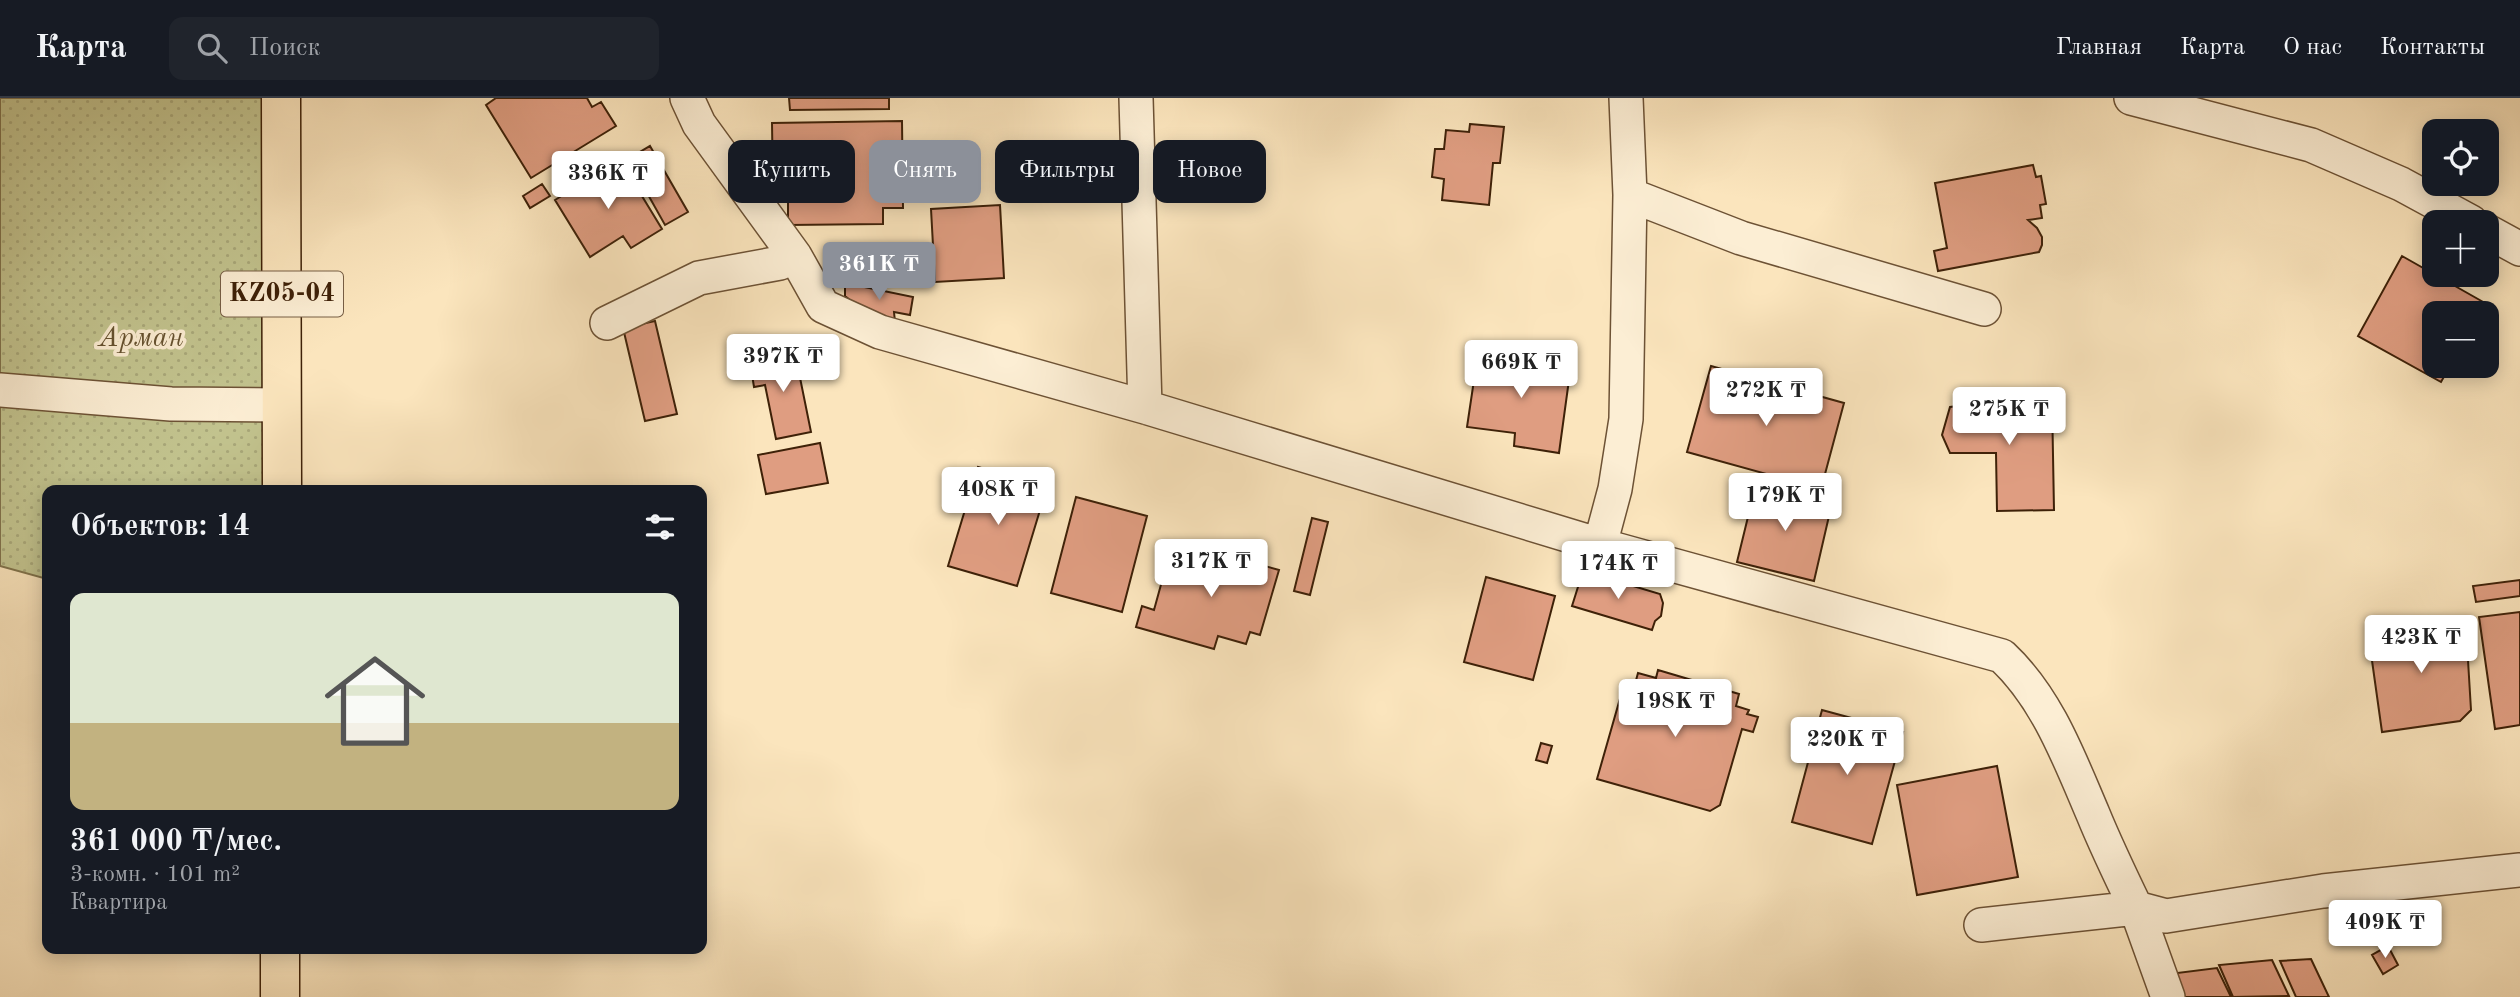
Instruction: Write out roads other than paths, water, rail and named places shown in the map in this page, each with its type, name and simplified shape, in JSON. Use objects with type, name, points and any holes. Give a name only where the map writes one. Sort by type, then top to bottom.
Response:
[{"type":"main road","name":"KZ05-04","points":[[281,98],[282,485]]},
{"type":"main road","points":[[280,954],[280,997]]},
{"type":"street","points":[[687,98],[699,124],[795,256],[823,306],[880,332],[1144,407],[1600,545],[2002,656],[2023,675],[2063,743],[2112,860],[2136,908],[2168,997]]},
{"type":"street","points":[[1136,98],[1144,407]]},
{"type":"street","points":[[1600,545],[1615,489],[1626,419],[1630,195],[1626,98]]},
{"type":"street","points":[[2131,98],[2311,145],[2401,184],[2449,210]]},
{"type":"street","points":[[1630,195],[1741,238],[1984,309]]},
{"type":"street","points":[[2499,238],[2520,249]]},
{"type":"street","points":[[607,323],[699,278],[780,262],[795,256]]},
{"type":"street","points":[[0,390],[171,404],[283,405]]},
{"type":"street","points":[[1981,925],[2136,908],[2166,915],[2323,891],[2520,870]]},
{"type":"park label","name":"Арман","points":[[141,339]]}]
